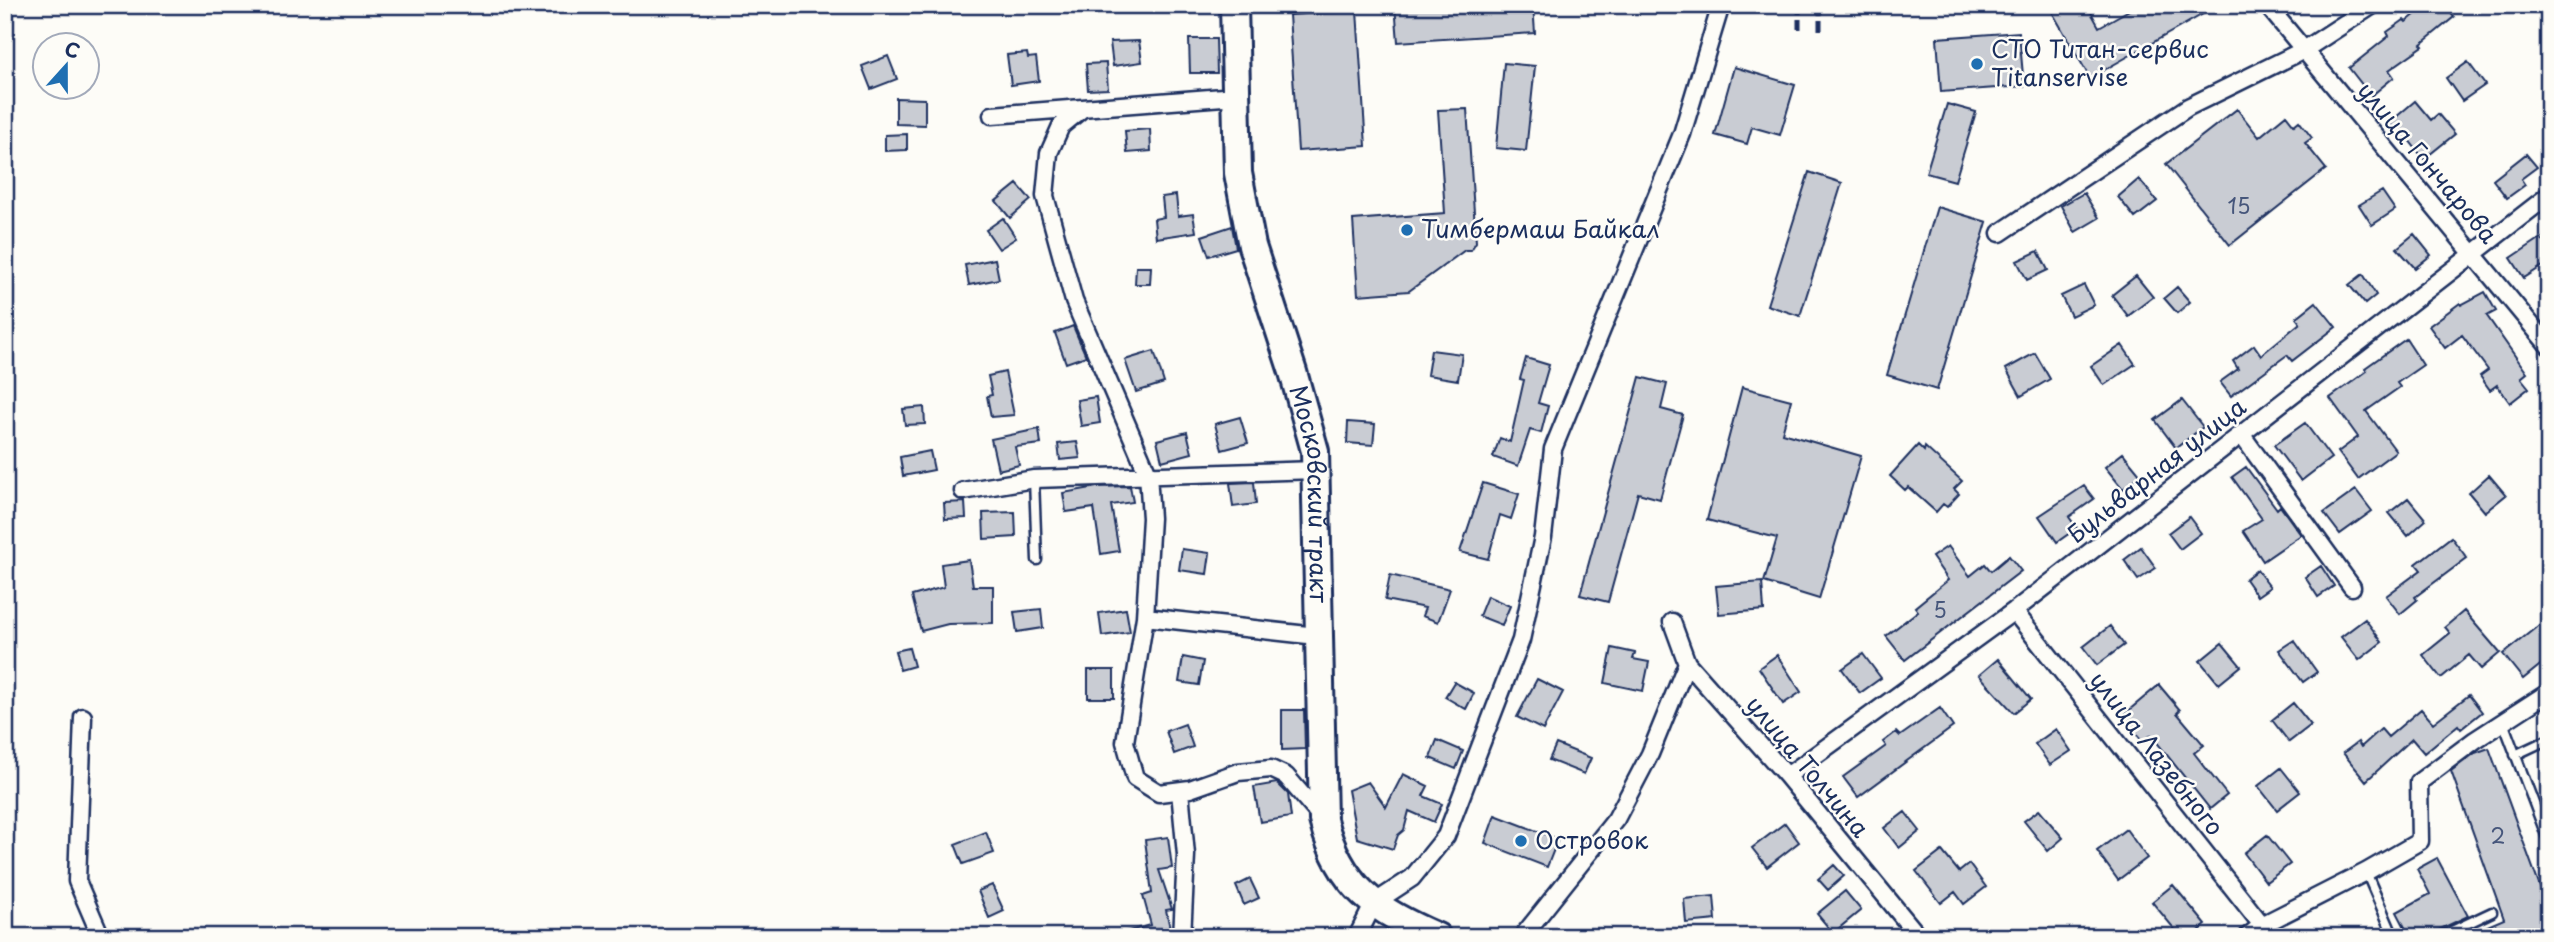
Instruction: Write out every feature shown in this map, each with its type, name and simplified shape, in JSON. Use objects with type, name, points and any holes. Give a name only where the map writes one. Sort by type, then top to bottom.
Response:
[{"type":"main road","name":"Московский тракт","points":[[1234,5],[1238,173],[1252,246],[1293,372],[1315,451],[1323,820],[1329,846],[1357,888],[1395,919],[1437,937]]},
{"type":"street","points":[[1357,937],[1374,903],[1412,878],[1446,836],[1521,640],[1543,537],[1553,449],[1682,134],[1720,5]]},
{"type":"street","points":[[2000,233],[2188,107],[2304,50],[2373,5]]},
{"type":"street","name":"улица Гончарова","points":[[2269,8],[2549,346]]},
{"type":"street","points":[[992,115],[1236,96]]},
{"type":"street","points":[[1083,108],[1061,126],[1049,153],[1045,196],[1074,301],[1148,474],[1151,518],[1145,617],[1125,742],[1135,778],[1159,793],[1190,789],[1238,772],[1271,769],[1286,776],[1323,820]]},
{"type":"street","name":"Бульварная улица","points":[[1787,776],[2014,611],[2549,195]]},
{"type":"street","points":[[2241,434],[2352,587]]},
{"type":"street","points":[[962,491],[1034,479],[1316,470]]},
{"type":"street","name":"улица Лазебного","points":[[2014,611],[2262,925]]},
{"type":"street","points":[[1145,617],[1317,636]]},
{"type":"street","name":"улица Толчина","points":[[1672,622],[1687,663],[1787,776],[1919,937]]},
{"type":"street","points":[[1522,937],[1616,819],[1650,754],[1687,663]]},
{"type":"street","points":[[2247,937],[2262,925],[2366,873],[2420,841],[2419,782],[2549,692]]},
{"type":"street","points":[[83,717],[77,881],[101,937]]},
{"type":"street","points":[[1180,791],[1186,855],[1182,937]]},
{"type":"lane","points":[[1034,479],[1037,560]]},
{"type":"lane","points":[[2503,722],[2549,842]]},
{"type":"lane","points":[[2515,755],[2549,739]]},
{"type":"lane","points":[[2366,873],[2394,937]]},
{"type":"lane","points":[[2439,937],[2492,912]]},
{"type":"building","points":[[1395,5],[1533,5],[1535,33],[1398,42]]},
{"type":"building","points":[[2048,5],[2087,5],[2099,27],[2138,5],[2219,5],[2090,78]]},
{"type":"building","points":[[2427,5],[2444,5],[2454,17],[2421,44],[2423,46],[2389,70],[2394,77],[2371,96],[2349,68],[2389,36],[2387,32],[2404,20],[2406,22]]},
{"type":"building","points":[[1357,11],[1366,146],[1298,151],[1289,15]]},
{"type":"building","points":[[2019,32],[2024,86],[1941,92],[1937,38]]},
{"type":"building","points":[[1189,39],[1216,39],[1217,73],[1190,73]]},
{"type":"building","points":[[1139,41],[1142,62],[1113,66],[1110,42]]},
{"type":"building","points":[[1027,53],[1028,58],[1036,57],[1039,81],[1011,85],[1007,55]]},
{"type":"building","points":[[888,56],[897,79],[871,89],[862,66]]},
{"type":"building","points":[[2468,62],[2485,85],[2462,101],[2446,78]]},
{"type":"building","points":[[1106,63],[1108,89],[1088,90],[1086,64]]},
{"type":"building","points":[[1504,63],[1535,66],[1526,151],[1496,148]]},
{"type":"building","points":[[1734,67],[1795,85],[1780,135],[1752,127],[1747,144],[1715,135]]},
{"type":"building","points":[[896,98],[925,99],[925,125],[896,124]]},
{"type":"building","points":[[2415,101],[2431,120],[2438,114],[2455,134],[2424,159],[2408,139],[2404,141],[2389,123]]},
{"type":"building","points":[[1947,104],[1976,112],[1955,181],[1926,173]]},
{"type":"building","points":[[1467,109],[1476,242],[1471,250],[1465,250],[1409,291],[1358,295],[1353,220],[1445,213],[1438,110]]},
{"type":"building","points":[[2237,109],[2259,137],[2286,115],[2294,125],[2299,121],[2312,138],[2305,143],[2326,169],[2230,245],[2166,164]]},
{"type":"building","points":[[1150,129],[1151,151],[1127,153],[1125,131]]},
{"type":"building","points":[[907,134],[907,150],[885,151],[885,135]]},
{"type":"building","points":[[2526,154],[2537,167],[2521,179],[2525,185],[2507,198],[2493,180]]},
{"type":"building","points":[[1809,172],[1842,183],[1800,316],[1767,305]]},
{"type":"building","points":[[2139,179],[2157,201],[2135,218],[2118,197]]},
{"type":"building","points":[[1017,184],[1031,200],[1010,218],[996,201]]},
{"type":"building","points":[[2382,191],[2395,210],[2372,225],[2359,205]]},
{"type":"building","points":[[2084,193],[2099,218],[2075,232],[2061,206]]},
{"type":"building","points":[[1176,195],[1178,216],[1193,214],[1196,232],[1156,238],[1154,219],[1164,217],[1162,197]]},
{"type":"building","points":[[1937,207],[1987,222],[1937,390],[1887,375]]},
{"type":"building","points":[[1003,218],[1016,238],[999,249],[986,230]]},
{"type":"building","points":[[1232,226],[1236,248],[1209,256],[1202,236]]},
{"type":"building","points":[[2414,234],[2431,255],[2415,268],[2397,248]]},
{"type":"building","points":[[2541,238],[2549,249],[2549,262],[2524,278],[2511,258]]},
{"type":"building","points":[[2038,251],[2048,270],[2027,280],[2017,261]]},
{"type":"building","points":[[995,259],[999,279],[969,285],[965,265]]},
{"type":"building","points":[[1136,267],[1151,267],[1150,284],[1135,284]]},
{"type":"building","points":[[2363,274],[2376,295],[2365,304],[2349,285]]},
{"type":"building","points":[[2136,276],[2153,297],[2128,316],[2112,295]]},
{"type":"building","points":[[2084,285],[2094,305],[2071,316],[2061,296]]},
{"type":"building","points":[[2177,287],[2190,302],[2177,313],[2164,298]]},
{"type":"building","points":[[2485,292],[2496,311],[2487,316],[2527,373],[2521,378],[2529,388],[2510,403],[2497,385],[2490,390],[2480,376],[2488,370],[2462,335],[2445,348],[2429,326],[2460,303],[2461,305]]},
{"type":"building","points":[[2316,302],[2336,327],[2292,361],[2287,355],[2231,396],[2220,382],[2238,369],[2233,361],[2254,345],[2261,355],[2300,323],[2296,318]]},
{"type":"building","points":[[1073,326],[1086,356],[1066,363],[1055,333]]},
{"type":"building","points":[[2406,339],[2423,365],[2397,383],[2400,387],[2366,411],[2396,451],[2358,479],[2338,452],[2358,437],[2330,398],[2367,371],[2365,368]]},
{"type":"building","points":[[2122,345],[2135,364],[2104,385],[2091,366]]},
{"type":"building","points":[[1431,350],[1462,354],[1458,380],[1427,375]]},
{"type":"building","points":[[1154,351],[1164,383],[1136,392],[1125,360]]},
{"type":"building","points":[[2035,353],[2050,379],[2021,396],[2006,369]]},
{"type":"building","points":[[1526,358],[1549,365],[1538,403],[1548,406],[1541,433],[1530,430],[1518,466],[1493,457],[1500,438],[1510,442],[1524,380],[1520,379]]},
{"type":"building","points":[[1005,372],[1014,415],[991,417],[987,396],[992,395],[988,376]]},
{"type":"building","points":[[1640,377],[1667,384],[1661,409],[1683,415],[1660,499],[1638,493],[1608,602],[1580,595]]},
{"type":"building","points":[[1742,387],[1791,400],[1782,433],[1861,456],[1819,599],[1764,582],[1777,538],[1707,520]]},
{"type":"building","points":[[1096,397],[1100,423],[1081,426],[1077,400]]},
{"type":"building","points":[[2182,400],[2203,427],[2176,448],[2155,420]]},
{"type":"building","points":[[924,407],[925,424],[905,425],[903,409]]},
{"type":"building","points":[[1240,417],[1248,443],[1222,450],[1215,424]]},
{"type":"building","points":[[1348,422],[1375,424],[1373,445],[1347,443]]},
{"type":"building","points":[[2305,423],[2331,458],[2301,481],[2274,445]]},
{"type":"building","points":[[1039,429],[1041,444],[1015,447],[1019,465],[998,470],[991,439]]},
{"type":"building","points":[[1187,432],[1192,453],[1162,461],[1157,440]]},
{"type":"building","points":[[1077,442],[1080,458],[1060,460],[1058,444]]},
{"type":"building","points":[[1918,445],[1924,451],[1925,447],[1962,481],[1954,489],[1959,494],[1947,507],[1943,504],[1936,512],[1908,487],[1905,490],[1890,476]]},
{"type":"building","points":[[930,451],[934,470],[903,476],[900,457]]},
{"type":"building","points":[[2123,453],[2141,475],[2123,489],[2105,467]]},
{"type":"building","points":[[2246,467],[2277,509],[2280,506],[2301,535],[2263,561],[2243,531],[2262,519],[2232,477]]},
{"type":"building","points":[[2489,475],[2506,495],[2485,512],[2469,493]]},
{"type":"building","points":[[1254,482],[1256,504],[1233,507],[1230,483]]},
{"type":"building","points":[[1483,483],[1519,494],[1511,519],[1500,515],[1488,559],[1460,552]]},
{"type":"building","points":[[1130,486],[1133,502],[1111,505],[1119,551],[1101,554],[1094,508],[1066,512],[1063,493],[1097,487]]},
{"type":"building","points":[[2084,486],[2094,499],[2069,517],[2077,528],[2057,542],[2039,516]]},
{"type":"building","points":[[2356,490],[2372,511],[2340,534],[2324,513]]},
{"type":"building","points":[[2408,498],[2426,520],[2408,536],[2389,513]]},
{"type":"building","points":[[965,502],[966,518],[945,519],[944,503]]},
{"type":"building","points":[[1015,512],[1016,537],[984,539],[983,513]]},
{"type":"building","points":[[2189,517],[2201,533],[2180,549],[2168,533]]},
{"type":"building","points":[[2451,537],[2467,558],[2415,597],[2417,600],[2400,614],[2386,596],[2421,570],[2416,564]]},
{"type":"building","points":[[1948,546],[1970,576],[1985,564],[1991,571],[2009,556],[2021,571],[1905,660],[1886,636],[1918,611],[1915,607],[1948,580],[1932,557]]},
{"type":"building","points":[[2141,547],[2156,568],[2138,580],[2124,560]]},
{"type":"building","points":[[1182,549],[1210,553],[1207,574],[1179,570]]},
{"type":"building","points":[[969,560],[973,586],[993,586],[993,623],[948,624],[921,631],[912,596],[944,587],[941,564]]},
{"type":"building","points":[[2321,566],[2334,586],[2318,597],[2305,577]]},
{"type":"building","points":[[2257,570],[2270,587],[2257,596],[2245,579]]},
{"type":"building","points":[[1390,575],[1450,589],[1438,622],[1422,616],[1425,608],[1385,600]]},
{"type":"building","points":[[1762,582],[1764,610],[1719,614],[1716,586]]},
{"type":"building","points":[[1487,596],[1510,606],[1502,625],[1479,616]]},
{"type":"building","points":[[1041,609],[1043,628],[1017,632],[1014,612]]},
{"type":"building","points":[[1126,609],[1130,632],[1102,636],[1099,613]]},
{"type":"building","points":[[2464,611],[2500,653],[2481,669],[2469,655],[2441,678],[2423,655],[2450,633],[2445,627]]},
{"type":"building","points":[[2549,617],[2549,658],[2523,679],[2503,654]]},
{"type":"building","points":[[2365,619],[2382,642],[2359,660],[2341,637]]},
{"type":"building","points":[[2110,626],[2124,645],[2097,665],[2083,647]]},
{"type":"building","points":[[2294,640],[2317,672],[2303,682],[2279,650]]},
{"type":"building","points":[[2222,643],[2241,666],[2219,684],[2200,661]]},
{"type":"building","points":[[909,648],[914,666],[900,670],[895,651]]},
{"type":"building","points":[[1612,648],[1635,653],[1633,659],[1649,662],[1643,691],[1605,683]]},
{"type":"building","points":[[1863,654],[1881,678],[1860,693],[1842,669]]},
{"type":"building","points":[[1777,655],[1801,692],[1783,704],[1759,668]]},
{"type":"building","points":[[1183,657],[1203,661],[1199,685],[1179,682]]},
{"type":"building","points":[[1998,659],[2031,699],[2014,713],[1979,675]]},
{"type":"building","points":[[1088,670],[1114,670],[1114,698],[1088,698]]},
{"type":"building","points":[[1537,679],[1563,692],[1543,730],[1517,717]]},
{"type":"building","points":[[1454,682],[1474,693],[1466,709],[1445,697]]},
{"type":"building","points":[[2159,685],[2180,710],[2177,713],[2204,745],[2194,753],[2227,795],[2210,809],[2151,735],[2143,742],[2122,716]]},
{"type":"building","points":[[2469,695],[2482,712],[2461,729],[2458,725],[2424,753],[2412,739],[2366,781],[2343,753],[2358,742],[2361,747],[2381,729],[2388,737],[2421,709],[2433,723]]},
{"type":"building","points":[[2293,703],[2311,725],[2289,742],[2272,720]]},
{"type":"building","points":[[1940,708],[1953,727],[1858,797],[1843,777],[1886,746],[1883,742],[1896,732],[1900,736]]},
{"type":"building","points":[[1282,710],[1304,710],[1305,749],[1282,750]]},
{"type":"building","points":[[1185,724],[1193,747],[1174,754],[1166,731]]},
{"type":"building","points":[[2056,729],[2071,751],[2050,765],[2035,744]]},
{"type":"building","points":[[1437,740],[1463,751],[1456,769],[1430,758]]},
{"type":"building","points":[[1556,744],[1591,758],[1584,774],[1549,760]]},
{"type":"building","points":[[2489,748],[2549,912],[2549,937],[2455,937],[2504,919],[2451,771],[2475,753]]},
{"type":"building","points":[[2281,768],[2300,792],[2277,810],[2258,786]]},
{"type":"building","points":[[1403,774],[1428,786],[1423,796],[1442,804],[1434,822],[1409,811],[1404,830],[1398,835],[1393,849],[1357,838],[1348,790],[1368,782],[1386,807]]},
{"type":"building","points":[[1277,783],[1288,794],[1291,817],[1260,822],[1254,787]]},
{"type":"building","points":[[2039,810],[2063,838],[2048,851],[2024,821]]},
{"type":"building","points":[[1905,812],[1920,831],[1899,848],[1884,828]]},
{"type":"building","name":"Островок","points":[[1495,815],[1558,839],[1547,867],[1485,843]]},
{"type":"building","points":[[1785,823],[1799,842],[1767,867],[1752,848]]},
{"type":"building","points":[[2126,829],[2147,858],[2118,880],[2097,851]]},
{"type":"building","points":[[986,832],[994,853],[963,864],[955,844]]},
{"type":"building","points":[[2267,835],[2290,864],[2266,882],[2244,853]]},
{"type":"building","points":[[1168,837],[1172,868],[1159,870],[1172,909],[1166,910],[1172,937],[1125,937],[1125,932],[1151,925],[1143,896],[1152,893],[1145,840]]},
{"type":"building","points":[[1942,851],[1959,872],[1969,864],[1986,887],[1964,904],[1955,892],[1941,903],[1916,871]]},
{"type":"building","points":[[2437,858],[2468,916],[2436,931],[2433,937],[2410,937],[2397,912],[2430,894],[2417,869]]},
{"type":"building","points":[[1834,865],[1844,876],[1828,890],[1818,879]]},
{"type":"building","points":[[1250,879],[1259,898],[1244,905],[1236,886]]},
{"type":"building","points":[[992,885],[1004,911],[989,918],[978,891]]},
{"type":"building","points":[[2173,885],[2206,925],[2192,937],[2181,937],[2152,902]]},
{"type":"building","points":[[1845,891],[1861,910],[1833,933],[1817,914]]},
{"type":"building","points":[[1714,896],[1716,920],[1686,923],[1684,899]]},
{"type":"railway","points":[[1799,5],[1799,29]]},
{"type":"railway","points":[[1820,5],[1820,31]]},
{"type":"place","name":"СТО Титан-сервис Titanservise","points":[[1977,64]]},
{"type":"place","name":"Тимбермаш Байкал","points":[[1407,230]]},
{"type":"place","name":"Островок","points":[[1521,841]]}]
